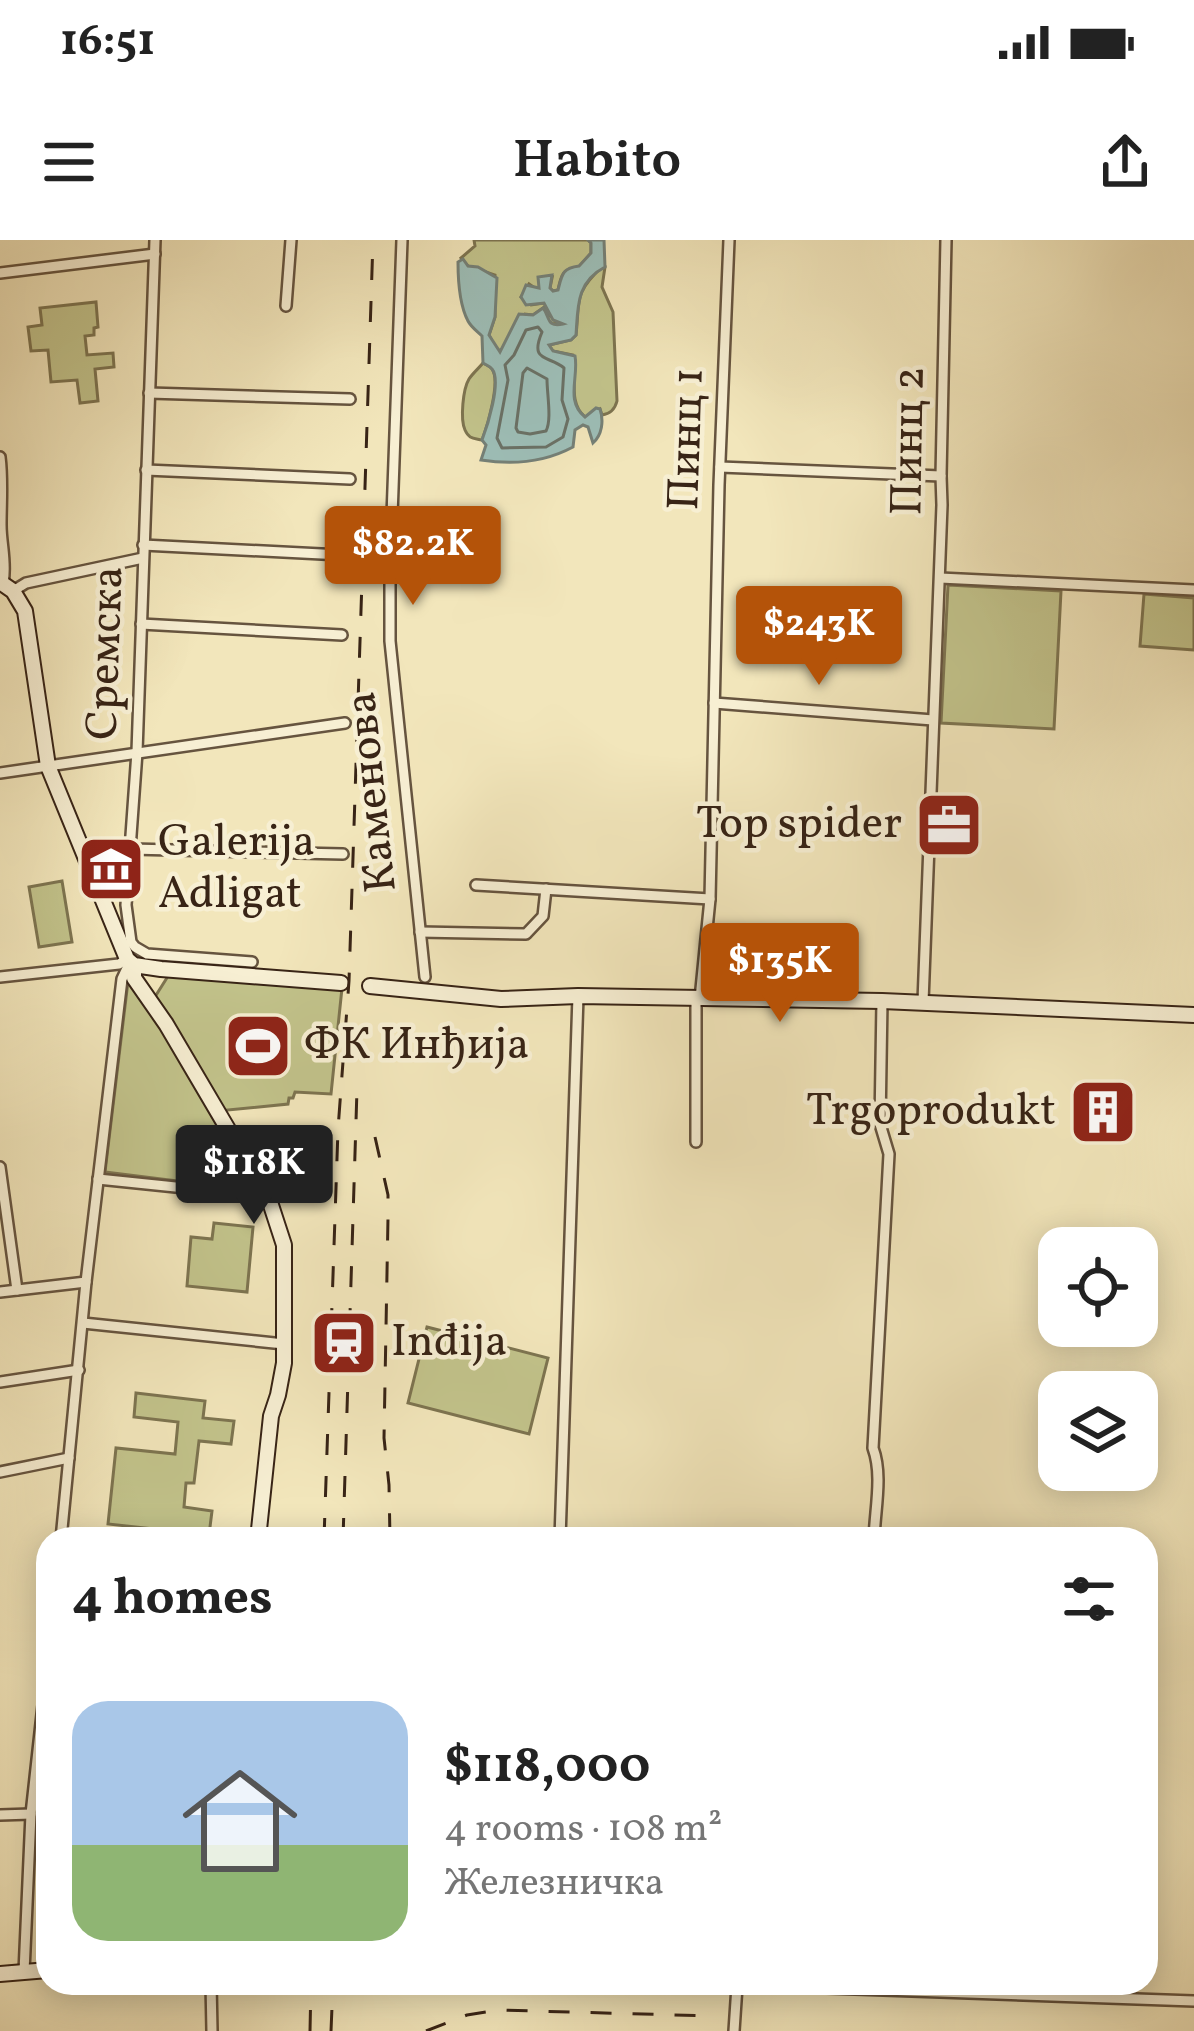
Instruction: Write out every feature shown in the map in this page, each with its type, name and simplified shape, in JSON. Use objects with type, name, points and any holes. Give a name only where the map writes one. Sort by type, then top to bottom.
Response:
[{"type":"main road","points":[[5,585],[25,611],[48,766],[134,978],[166,1024],[274,1210],[284,1245],[284,1344],[259,1527]]},
{"type":"main road","points":[[130,962],[161,969],[341,983]]},
{"type":"main road","points":[[145,994],[148,982],[161,969]]},
{"type":"main road","points":[[370,986],[502,999],[882,1001],[1194,1015]]},
{"type":"main road","points":[[0,1974],[36,1971]]},
{"type":"street","name":"Сремска","points":[[126,905],[137,752],[155,240]]},
{"type":"street","points":[[286,305],[291,240]]},
{"type":"street","name":"Каменова","points":[[402,240],[390,641],[425,977]]},
{"type":"street","name":"Пинц 1","points":[[696,1142],[698,999],[710,899],[729,240]]},
{"type":"street","name":"Пинц 2","points":[[923,1002],[940,578],[946,240]]},
{"type":"street","points":[[0,273],[154,254]]},
{"type":"street","points":[[149,393],[350,399]]},
{"type":"street","points":[[0,457],[5,585],[143,558]]},
{"type":"street","points":[[720,467],[940,476]]},
{"type":"street","points":[[146,470],[350,479]]},
{"type":"street","points":[[143,545],[341,555]]},
{"type":"street","points":[[940,578],[1194,590]]},
{"type":"street","points":[[140,624],[342,635]]},
{"type":"street","points":[[714,703],[933,720]]},
{"type":"street","points":[[0,773],[345,723]]},
{"type":"street","points":[[131,850],[343,854]]},
{"type":"street","points":[[476,885],[710,899]]},
{"type":"street","points":[[420,932],[526,934],[543,916],[546,889]]},
{"type":"street","points":[[106,911],[126,905],[128,933],[140,951],[252,962]]},
{"type":"street","points":[[0,976],[130,962]]},
{"type":"street","points":[[62,1527],[122,979],[130,962]]},
{"type":"street","points":[[560,1527],[578,997]]},
{"type":"street","points":[[874,1527],[880,1474],[873,1448],[889,1154],[880,1124],[882,1001]]},
{"type":"street","points":[[0,1167],[17,1290]]},
{"type":"street","points":[[98,1179],[253,1195]]},
{"type":"street","points":[[0,1292],[86,1282]]},
{"type":"street","points":[[83,1323],[284,1344]]},
{"type":"street","points":[[0,1382],[79,1370]]},
{"type":"street","points":[[0,1472],[69,1458]]},
{"type":"street","points":[[24,1972],[36,1769]]},
{"type":"street","points":[[0,1815],[31,1814]]},
{"type":"street","points":[[211,1995],[212,2031]]},
{"type":"street","points":[[734,2031],[736,1995]]},
{"type":"street","points":[[1038,1995],[1194,2002]]},
{"type":"green space","points":[[474,240],[588,240],[591,253],[579,267],[564,273],[558,290],[550,288],[552,278],[539,291],[529,284],[521,297],[531,305],[544,303],[550,316],[566,322],[552,324],[543,308],[525,314],[504,349],[497,351],[489,335],[495,317],[495,275],[468,266],[461,258],[475,246]]},
{"type":"green space","points":[[602,267],[602,287],[613,312],[617,401],[607,414],[602,415],[600,409],[585,417],[575,396],[573,355],[553,351],[549,345],[576,335],[582,291]]},
{"type":"green space","points":[[96,302],[98,327],[94,335],[85,336],[87,355],[113,353],[114,367],[95,369],[98,401],[80,403],[77,380],[51,382],[48,350],[31,351],[28,327],[42,325],[40,308]]},
{"type":"green space","points":[[483,363],[492,369],[495,383],[482,440],[467,433],[462,412],[467,384]]},
{"type":"green space","points":[[948,585],[1061,591],[1054,729],[941,723]]},
{"type":"green space","points":[[1144,594],[1194,598],[1194,650],[1140,646]]},
{"type":"green space","points":[[62,881],[72,942],[39,947],[29,887]]},
{"type":"green space","points":[[129,973],[257,1191],[105,1172]]},
{"type":"green space","name":"ФК Инђија","points":[[170,973],[342,988],[331,1094],[295,1092],[288,1104],[218,1111],[153,1000]]},
{"type":"green space","points":[[214,1223],[253,1227],[247,1292],[187,1286],[191,1237],[212,1239]]},
{"type":"green space","points":[[427,1327],[548,1358],[529,1434],[408,1403]]},
{"type":"green space","points":[[136,1393],[205,1401],[203,1418],[234,1421],[231,1444],[199,1441],[194,1483],[186,1483],[184,1507],[212,1511],[210,1527],[108,1524],[116,1448],[175,1454],[178,1422],[134,1417]]},
{"type":"water","points":[[588,240],[604,240],[605,267],[584,288],[576,335],[549,345],[553,351],[575,356],[576,404],[585,417],[600,409],[598,436],[593,443],[583,425],[575,430],[573,447],[551,456],[516,462],[481,460],[495,375],[483,363],[482,336],[465,315],[458,262],[463,259],[468,266],[497,278],[489,335],[500,352],[519,314],[533,315],[543,308],[551,323],[563,324],[553,320],[544,303],[526,305],[521,297],[526,285],[539,288],[538,277],[552,275],[550,288],[558,290],[566,271],[591,253]]},
{"type":"railway","points":[[324,1527],[338,1129],[349,981],[373,240]]},
{"type":"railway","points":[[343,1527],[357,1089]]},
{"type":"railway","points":[[375,1137],[388,1195],[384,1438],[390,1527]]},
{"type":"railway","points":[[310,2031],[311,1995]]},
{"type":"railway","points":[[331,2031],[332,1995]]},
{"type":"railway","points":[[426,2031],[467,2015],[498,2010],[715,2016]]},
{"type":"place","name":"Top spider","points":[[949,825]]},
{"type":"place","name":"Galerija Adligat","points":[[111,869]]},
{"type":"place","name":"ФК Инђија","points":[[258,1046]]},
{"type":"place","name":"Trgoprodukt","points":[[1103,1112]]},
{"type":"place","name":"Inđija","points":[[344,1343]]}]
